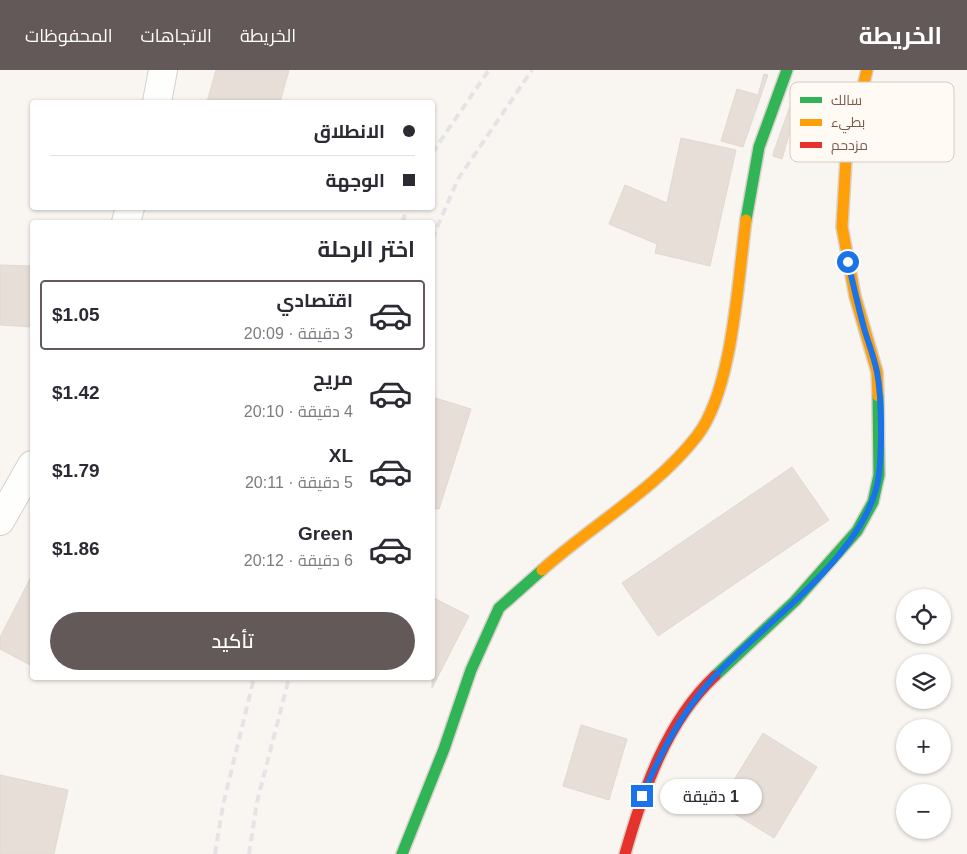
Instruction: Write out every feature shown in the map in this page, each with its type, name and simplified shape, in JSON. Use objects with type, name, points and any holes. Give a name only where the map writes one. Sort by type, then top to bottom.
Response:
[{"type":"street","points":[[157,100],[163,70]]},
{"type":"street","points":[[402,854],[444,749],[471,670],[499,608],[574,541],[620,508],[672,463],[698,434],[716,399],[729,352],[749,196],[759,147],[787,70]]},
{"type":"street","points":[[625,854],[642,796],[679,720],[712,679],[795,601],[838,555],[857,531],[873,502],[879,475],[880,434],[877,372],[855,296],[842,227],[846,162]]},
{"type":"street","points":[[0,521],[30,468]]},
{"type":"building","points":[[216,70],[289,70],[281,100],[208,100]]},
{"type":"building","points":[[764,74],[768,75],[743,147],[721,141],[737,89],[758,95]]},
{"type":"building","points":[[790,106],[790,131],[782,159],[773,156]]},
{"type":"building","points":[[681,138],[736,150],[710,266],[655,253],[657,244],[609,224],[625,185],[667,203]]},
{"type":"building","points":[[0,265],[30,266],[30,327],[0,325]]},
{"type":"building","points":[[435,398],[471,409],[439,509],[435,508]]},
{"type":"building","points":[[792,467],[829,520],[658,636],[622,583]]},
{"type":"building","points":[[30,579],[30,665],[0,649],[0,637]]},
{"type":"building","points":[[435,599],[469,616],[432,688],[432,680],[435,680]]},
{"type":"building","points":[[581,725],[627,739],[609,800],[563,786]]},
{"type":"building","points":[[763,733],[817,767],[774,838],[719,804]]},
{"type":"building","points":[[0,775],[68,790],[54,854],[0,854]]},
{"type":"railway","points":[[435,149],[489,70]]},
{"type":"railway","points":[[435,232],[458,179],[532,70]]},
{"type":"railway","points":[[403,220],[407,210]]},
{"type":"railway","points":[[215,854],[223,805],[254,680]]},
{"type":"railway","points":[[249,854],[257,802],[288,680]]},
{"type":"traffic: fast","points":[[746,220],[759,147],[787,70]]},
{"type":"traffic: fast","points":[[715,676],[795,601],[857,531],[873,502],[879,475],[878,396]]},
{"type":"traffic: fast","points":[[402,854],[444,749],[471,670],[499,608],[542,570]]},
{"type":"traffic: slow","points":[[864,82],[867,70]]},
{"type":"traffic: slow","points":[[846,162],[842,227],[855,296],[877,372],[878,396]]},
{"type":"traffic: slow","points":[[542,570],[662,473],[697,436],[709,416],[719,391],[732,332],[746,220]]},
{"type":"traffic: jam","points":[[625,854],[648,782],[658,759],[683,714],[715,676]]},
{"type":"route","points":[[642,796],[679,720],[712,679],[795,601],[838,555],[857,531],[873,502],[879,475],[880,434],[877,372],[855,296],[848,262]]}]
